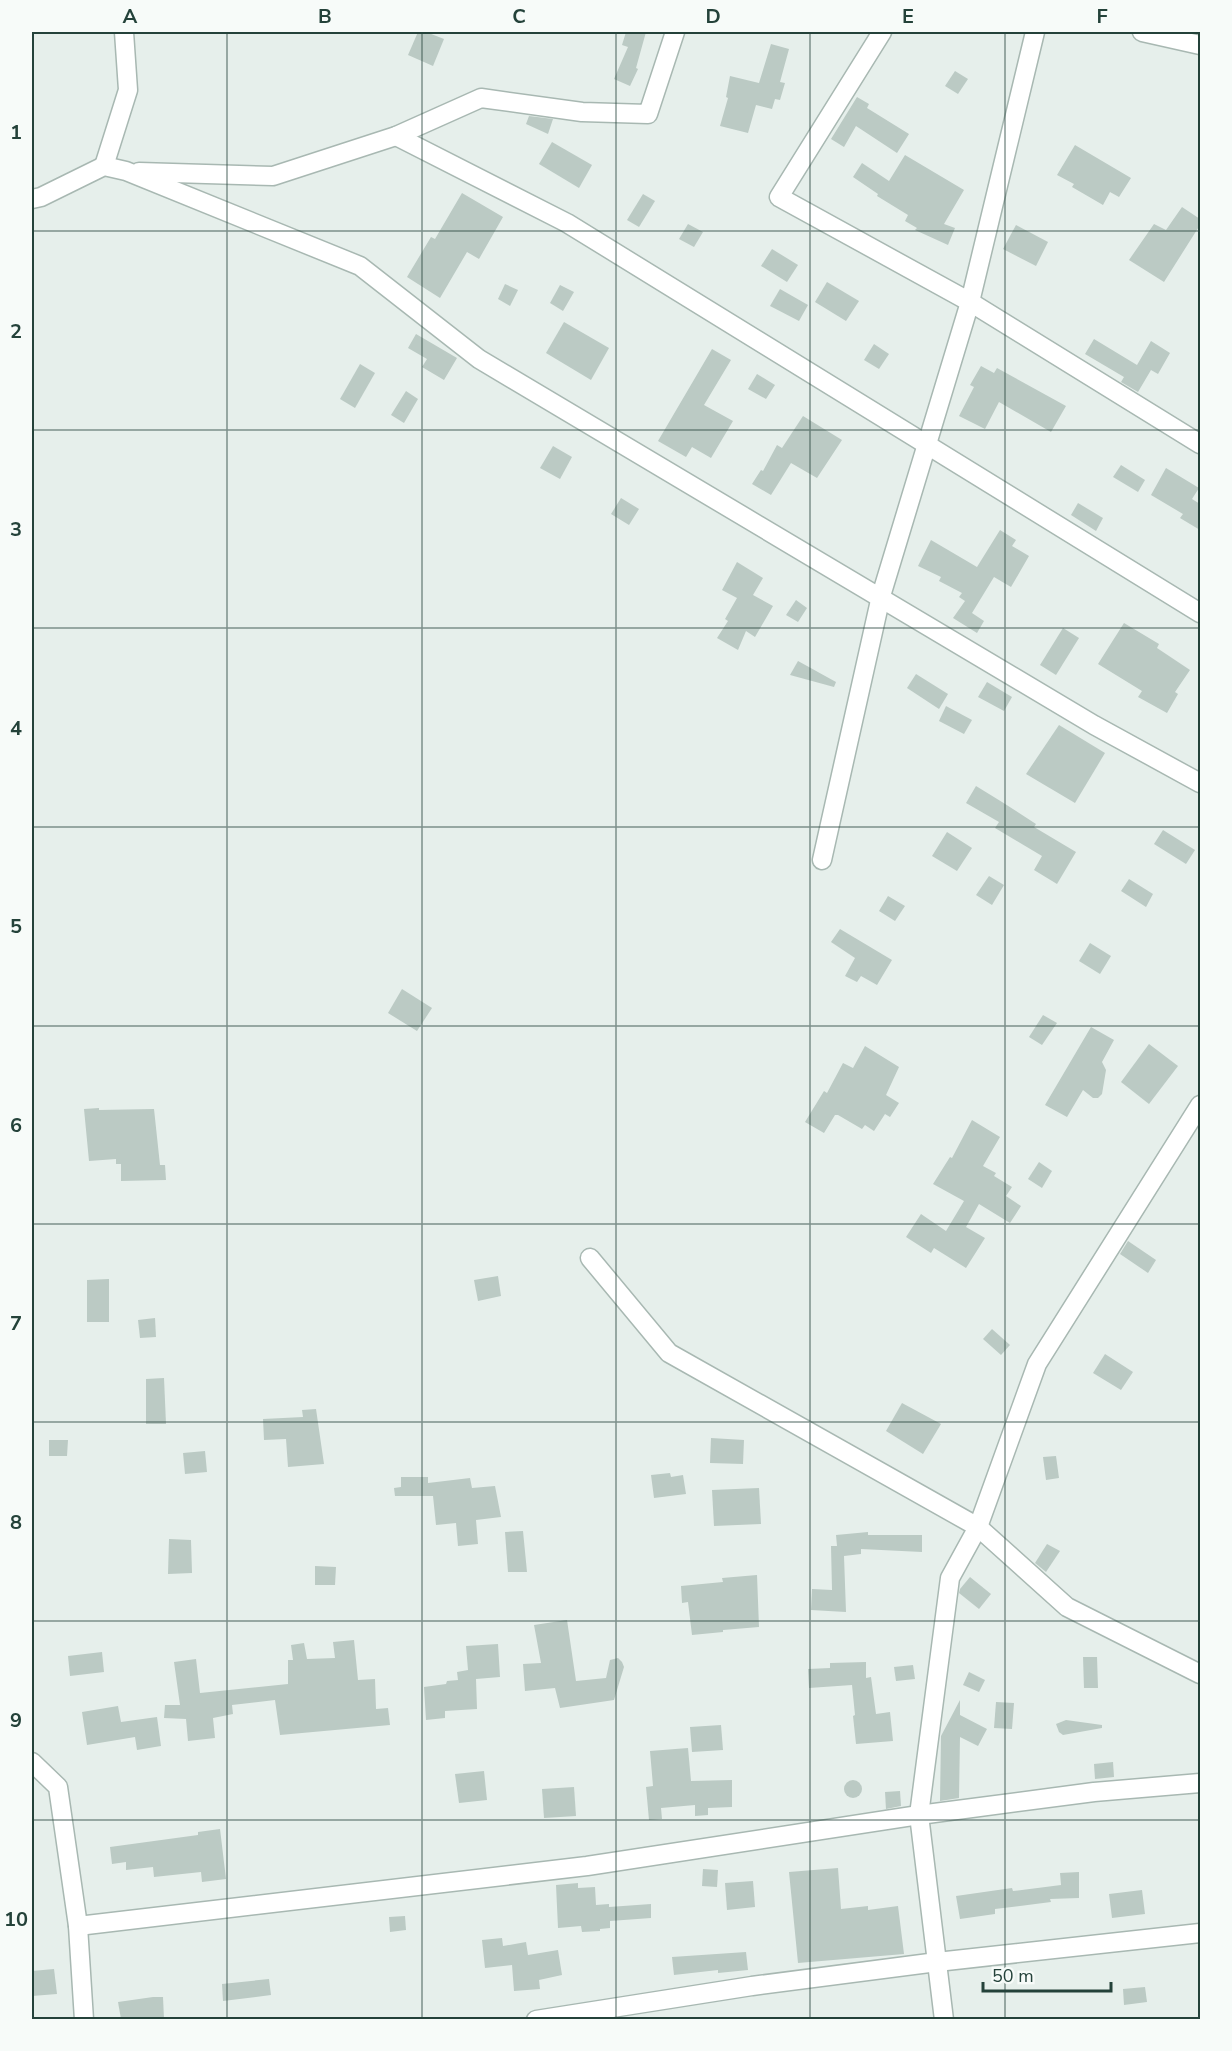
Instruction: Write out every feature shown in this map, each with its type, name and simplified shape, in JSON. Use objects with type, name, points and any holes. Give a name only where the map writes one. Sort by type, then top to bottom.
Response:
[{"type":"street","points":[[104,165],[128,90],[124,32]]},
{"type":"street","points":[[126,171],[273,176],[396,136],[481,98],[582,112],[648,114],[675,32]]},
{"type":"street","points":[[882,32],[779,197],[970,302],[1200,444]]},
{"type":"street","points":[[822,860],[881,596],[970,302],[1035,32]]},
{"type":"street","points":[[1142,32],[1200,45]]},
{"type":"street","points":[[396,136],[567,223],[1200,613]]},
{"type":"street","points":[[35,201],[104,165],[126,171],[360,266],[479,359],[881,596],[1094,725],[1200,783]]},
{"type":"street","points":[[944,2019],[920,1815],[950,1578],[978,1527],[1037,1364],[1200,1105]]},
{"type":"street","points":[[590,1258],[669,1353],[978,1527],[1067,1607],[1200,1674]]},
{"type":"street","points":[[32,1762],[58,1788],[78,1926],[84,2019]]},
{"type":"street","points":[[78,1926],[587,1866],[920,1815],[1094,1792],[1200,1783]]},
{"type":"street","points":[[536,2019],[752,1986],[937,1962],[1200,1933]]},
{"type":"building","points":[[418,32],[426,32],[444,39],[433,66],[408,55]]},
{"type":"building","points":[[626,32],[646,32],[636,68],[638,69],[630,86],[614,79],[628,47],[622,45]]},
{"type":"building","points":[[771,44],[789,49],[780,82],[785,83],[780,100],[775,99],[772,109],[756,105],[748,133],[720,126],[728,98],[726,97],[730,76],[759,83]]},
{"type":"building","points":[[955,71],[968,79],[958,94],[945,86]]},
{"type":"building","points":[[857,97],[869,104],[867,108],[909,134],[897,153],[856,126],[844,147],[831,139]]},
{"type":"building","points":[[529,116],[553,119],[548,134],[526,124]]},
{"type":"building","points":[[552,142],[592,165],[579,188],[539,164]]},
{"type":"building","points":[[1075,145],[1131,178],[1119,197],[1110,192],[1103,205],[1072,187],[1074,184],[1057,175]]},
{"type":"building","points":[[905,155],[964,190],[944,224],[955,228],[948,245],[915,230],[917,228],[905,221],[908,215],[877,196],[878,194],[853,177],[862,163],[889,181]]},
{"type":"building","points":[[462,193],[503,217],[479,259],[467,252],[440,298],[407,277],[431,237],[435,239]]},
{"type":"building","points":[[643,194],[655,201],[639,227],[627,220]]},
{"type":"building","points":[[1182,207],[1200,219],[1200,225],[1164,282],[1129,260],[1154,224],[1166,230]]},
{"type":"building","points":[[688,224],[703,232],[694,247],[679,239]]},
{"type":"building","points":[[1016,225],[1048,242],[1036,266],[1003,249]]},
{"type":"building","points":[[772,249],[798,265],[787,282],[761,266]]},
{"type":"building","points":[[827,282],[859,301],[846,321],[815,302]]},
{"type":"building","points":[[505,284],[518,290],[510,306],[498,299]]},
{"type":"building","points":[[560,285],[574,292],[563,311],[550,303]]},
{"type":"building","points":[[780,289],[808,305],[799,321],[770,306]]},
{"type":"building","points":[[564,322],[609,348],[591,380],[546,353]]},
{"type":"building","points":[[416,334],[457,358],[444,380],[422,367],[427,359],[408,348]]},
{"type":"building","points":[[1094,339],[1137,365],[1151,341],[1170,353],[1158,374],[1151,370],[1138,392],[1121,382],[1124,377],[1085,354]]},
{"type":"building","points":[[874,344],[889,354],[879,369],[864,360]]},
{"type":"building","points":[[712,349],[731,360],[704,405],[733,421],[711,458],[692,447],[686,457],[658,441]]},
{"type":"building","points":[[360,364],[375,373],[355,408],[340,399]]},
{"type":"building","points":[[981,366],[994,373],[997,368],[1066,406],[1051,432],[999,402],[985,429],[959,416],[974,387],[970,385]]},
{"type":"building","points":[[757,374],[775,385],[766,399],[748,389]]},
{"type":"building","points":[[406,391],[418,399],[404,423],[391,415]]},
{"type":"building","points":[[803,416],[842,440],[817,478],[791,463],[771,495],[752,484],[761,470],[763,471],[777,445],[782,448]]},
{"type":"building","points":[[553,446],[572,457],[560,479],[540,468]]},
{"type":"building","points":[[1121,465],[1145,480],[1138,492],[1113,477]]},
{"type":"building","points":[[1166,468],[1199,488],[1192,499],[1200,504],[1200,530],[1180,518],[1183,514],[1151,495]]},
{"type":"building","points":[[621,498],[639,509],[629,525],[611,514]]},
{"type":"building","points":[[1078,503],[1103,518],[1096,531],[1071,515]]},
{"type":"building","points":[[1000,530],[1016,540],[1012,546],[1029,556],[1011,587],[994,577],[972,613],[984,621],[977,633],[953,618],[965,601],[959,597],[962,593],[939,581],[941,577],[918,566],[931,540],[977,567]]},
{"type":"building","points":[[737,562],[763,578],[753,595],[773,606],[755,637],[746,631],[738,650],[717,638],[728,621],[725,619],[737,598],[722,590]]},
{"type":"building","points":[[796,600],[807,608],[798,622],[786,615]]},
{"type":"building","points":[[1124,623],[1159,644],[1157,648],[1190,670],[1175,692],[1178,694],[1167,713],[1138,697],[1142,691],[1098,664]]},
{"type":"building","points":[[1063,628],[1079,638],[1056,675],[1040,665]]},
{"type":"building","points":[[798,661],[836,682],[834,687],[790,675]]},
{"type":"building","points":[[916,674],[948,694],[939,709],[907,688]]},
{"type":"building","points":[[987,682],[1012,697],[1004,711],[978,697]]},
{"type":"building","points":[[946,706],[972,720],[964,734],[939,721]]},
{"type":"building","points":[[1059,725],[1105,753],[1075,803],[1026,774]]},
{"type":"building","points":[[976,786],[1036,824],[1034,827],[1076,852],[1057,884],[1034,870],[1042,856],[995,828],[999,822],[966,803]]},
{"type":"building","points":[[1163,830],[1195,850],[1186,864],[1154,844]]},
{"type":"building","points":[[947,832],[972,848],[957,871],[932,856]]},
{"type":"building","points":[[989,876],[1004,885],[992,905],[976,895]]},
{"type":"building","points":[[1129,879],[1153,894],[1146,907],[1121,891]]},
{"type":"building","points":[[888,896],[905,906],[895,921],[879,911]]},
{"type":"building","points":[[840,929],[892,960],[877,985],[861,976],[857,982],[845,976],[855,958],[831,942]]},
{"type":"building","points":[[1090,943],[1111,956],[1100,974],[1079,961]]},
{"type":"building","points":[[402,989],[432,1008],[417,1031],[388,1013]]},
{"type":"building","points":[[1043,1015],[1057,1023],[1042,1045],[1029,1037]]},
{"type":"building","points":[[1091,1027],[1114,1040],[1102,1062],[1106,1070],[1102,1094],[1098,1098],[1093,1098],[1083,1090],[1067,1117],[1045,1105]]},
{"type":"building","points":[[1149,1044],[1178,1066],[1149,1104],[1121,1082]]},
{"type":"building","points":[[865,1046],[899,1067],[886,1095],[899,1103],[890,1117],[885,1114],[874,1131],[865,1125],[862,1129],[838,1115],[835,1115],[824,1133],[805,1122],[824,1091],[827,1093],[843,1063],[853,1068]]},
{"type":"building","points":[[99,1108],[99,1110],[154,1109],[160,1165],[165,1165],[166,1180],[121,1181],[121,1164],[116,1164],[116,1159],[89,1161],[84,1109]]},
{"type":"building","points":[[972,1120],[1000,1137],[983,1166],[996,1173],[994,1176],[1012,1187],[1006,1196],[1021,1206],[1010,1223],[979,1204],[966,1227],[985,1238],[966,1268],[934,1248],[931,1253],[906,1237],[921,1214],[946,1231],[964,1201],[933,1184],[950,1157],[952,1158]]},
{"type":"building","points":[[1039,1162],[1052,1171],[1042,1188],[1028,1179]]},
{"type":"building","points":[[1128,1241],[1156,1260],[1148,1273],[1120,1254]]},
{"type":"building","points":[[498,1276],[501,1296],[478,1301],[474,1280]]},
{"type":"building","points":[[109,1279],[109,1322],[87,1322],[87,1280]]},
{"type":"building","points":[[155,1318],[156,1337],[140,1338],[138,1320]]},
{"type":"building","points":[[992,1329],[1010,1345],[1001,1355],[983,1339]]},
{"type":"building","points":[[1105,1354],[1133,1372],[1121,1390],[1093,1373]]},
{"type":"building","points":[[164,1378],[166,1424],[146,1424],[146,1379]]},
{"type":"building","points":[[902,1403],[941,1424],[923,1454],[886,1431]]},
{"type":"building","points":[[316,1409],[324,1464],[288,1467],[286,1439],[264,1440],[263,1419],[303,1417],[302,1410]]},
{"type":"building","points":[[711,1438],[744,1440],[743,1464],[710,1463]]},
{"type":"building","points":[[49,1440],[68,1440],[67,1456],[49,1456]]},
{"type":"building","points":[[205,1451],[207,1472],[185,1474],[183,1453]]},
{"type":"building","points":[[1056,1456],[1059,1478],[1046,1480],[1043,1457]]},
{"type":"building","points":[[670,1473],[671,1477],[683,1475],[686,1494],[654,1498],[651,1475]]},
{"type":"building","points":[[401,1477],[428,1477],[428,1483],[470,1478],[472,1488],[495,1486],[501,1517],[476,1520],[478,1544],[458,1546],[456,1523],[436,1525],[433,1496],[395,1496],[394,1488],[401,1487]]},
{"type":"building","points":[[759,1488],[761,1524],[714,1526],[712,1490]]},
{"type":"building","points":[[523,1531],[527,1572],[508,1572],[505,1532]]},
{"type":"building","points":[[868,1532],[868,1535],[922,1535],[922,1552],[861,1549],[861,1554],[844,1556],[846,1612],[811,1610],[812,1589],[832,1590],[831,1546],[837,1546],[836,1535]]},
{"type":"building","points":[[169,1539],[191,1540],[192,1573],[168,1574]]},
{"type":"building","points":[[1047,1544],[1060,1551],[1046,1572],[1035,1563]]},
{"type":"building","points":[[315,1566],[336,1567],[335,1585],[315,1585]]},
{"type":"building","points":[[757,1575],[759,1627],[692,1635],[688,1602],[682,1603],[681,1586],[723,1582],[722,1578]]},
{"type":"building","points":[[970,1577],[991,1594],[979,1609],[959,1593]]},
{"type":"building","points":[[567,1620],[576,1681],[606,1678],[610,1660],[618,1658],[622,1662],[624,1667],[614,1700],[560,1708],[555,1688],[525,1691],[523,1664],[541,1663],[534,1625]]},
{"type":"building","points":[[354,1640],[358,1680],[375,1679],[376,1709],[388,1708],[390,1725],[280,1735],[275,1700],[232,1705],[233,1714],[213,1718],[215,1738],[188,1741],[186,1719],[164,1718],[165,1705],[180,1705],[174,1662],[196,1659],[200,1693],[288,1684],[288,1660],[293,1660],[291,1645],[304,1643],[307,1659],[335,1658],[333,1642]]},
{"type":"building","points":[[498,1644],[500,1677],[476,1679],[477,1709],[445,1711],[445,1718],[426,1720],[424,1687],[458,1680],[457,1672],[468,1670],[466,1646]]},
{"type":"building","points":[[102,1652],[104,1672],[70,1676],[68,1656]]},
{"type":"building","points":[[1083,1657],[1097,1657],[1098,1688],[1084,1688]]},
{"type":"building","points":[[866,1662],[866,1678],[871,1677],[876,1714],[890,1712],[893,1741],[856,1744],[852,1685],[809,1688],[808,1669],[830,1668],[830,1663]]},
{"type":"building","points":[[913,1665],[915,1679],[896,1681],[894,1667]]},
{"type":"building","points":[[969,1672],[985,1680],[979,1692],[963,1685]]},
{"type":"building","points":[[960,1700],[960,1715],[987,1729],[978,1746],[960,1737],[959,1798],[940,1801],[941,1736]]},
{"type":"building","points":[[996,1702],[1014,1703],[1012,1729],[994,1728]]},
{"type":"building","points":[[118,1706],[121,1722],[157,1717],[161,1746],[137,1750],[135,1737],[87,1745],[82,1712]]},
{"type":"building","points":[[1066,1720],[1102,1725],[1102,1728],[1063,1735],[1056,1724]]},
{"type":"building","points":[[721,1725],[723,1750],[692,1752],[690,1727]]},
{"type":"building","points":[[688,1748],[691,1781],[732,1780],[732,1807],[708,1808],[708,1815],[695,1816],[695,1805],[661,1808],[662,1819],[649,1820],[646,1787],[653,1786],[650,1751]]},
{"type":"building","points":[[1113,1762],[1114,1777],[1095,1779],[1094,1764]]},
{"type":"building","points":[[484,1771],[487,1800],[459,1803],[455,1774]]},
{"type":"building","points":[[853,1780],[859,1783],[862,1789],[859,1795],[853,1798],[847,1795],[844,1789],[847,1783]]},
{"type":"building","points":[[574,1787],[576,1816],[544,1818],[542,1789]]},
{"type":"building","points":[[900,1791],[901,1806],[886,1809],[885,1792]]},
{"type":"building","points":[[220,1829],[226,1879],[202,1882],[201,1872],[154,1877],[153,1867],[126,1870],[126,1862],[112,1864],[110,1847],[198,1835],[198,1832]]},
{"type":"building","points":[[838,1868],[841,1909],[868,1906],[868,1910],[898,1906],[904,1954],[798,1963],[789,1872]]},
{"type":"building","points":[[703,1869],[718,1870],[717,1887],[702,1886]]},
{"type":"building","points":[[1079,1872],[1079,1898],[1050,1899],[1051,1902],[995,1909],[995,1914],[960,1919],[956,1896],[1012,1888],[1013,1891],[1061,1885],[1060,1873]]},
{"type":"building","points":[[753,1881],[755,1907],[727,1910],[725,1883]]},
{"type":"building","points":[[578,1883],[578,1888],[595,1887],[596,1905],[609,1904],[609,1907],[651,1904],[651,1918],[610,1921],[610,1928],[600,1929],[600,1931],[582,1932],[581,1926],[558,1928],[556,1885]]},
{"type":"building","points":[[1142,1890],[1145,1914],[1112,1918],[1109,1894]]},
{"type":"building","points":[[405,1916],[406,1930],[390,1932],[389,1917]]},
{"type":"building","points":[[502,1938],[503,1946],[526,1942],[528,1955],[558,1950],[562,1975],[539,1980],[540,1989],[514,1991],[512,1965],[485,1968],[482,1940]]},
{"type":"building","points":[[746,1952],[748,1970],[718,1973],[718,1970],[674,1975],[672,1957]]},
{"type":"building","points":[[54,1969],[57,1994],[32,1996],[32,1971]]},
{"type":"building","points":[[269,1979],[271,1995],[223,2001],[222,1984]]},
{"type":"building","points":[[1145,1987],[1147,2002],[1124,2005],[1123,1989]]},
{"type":"building","points":[[163,1997],[164,2019],[121,2019],[118,2002]]}]
